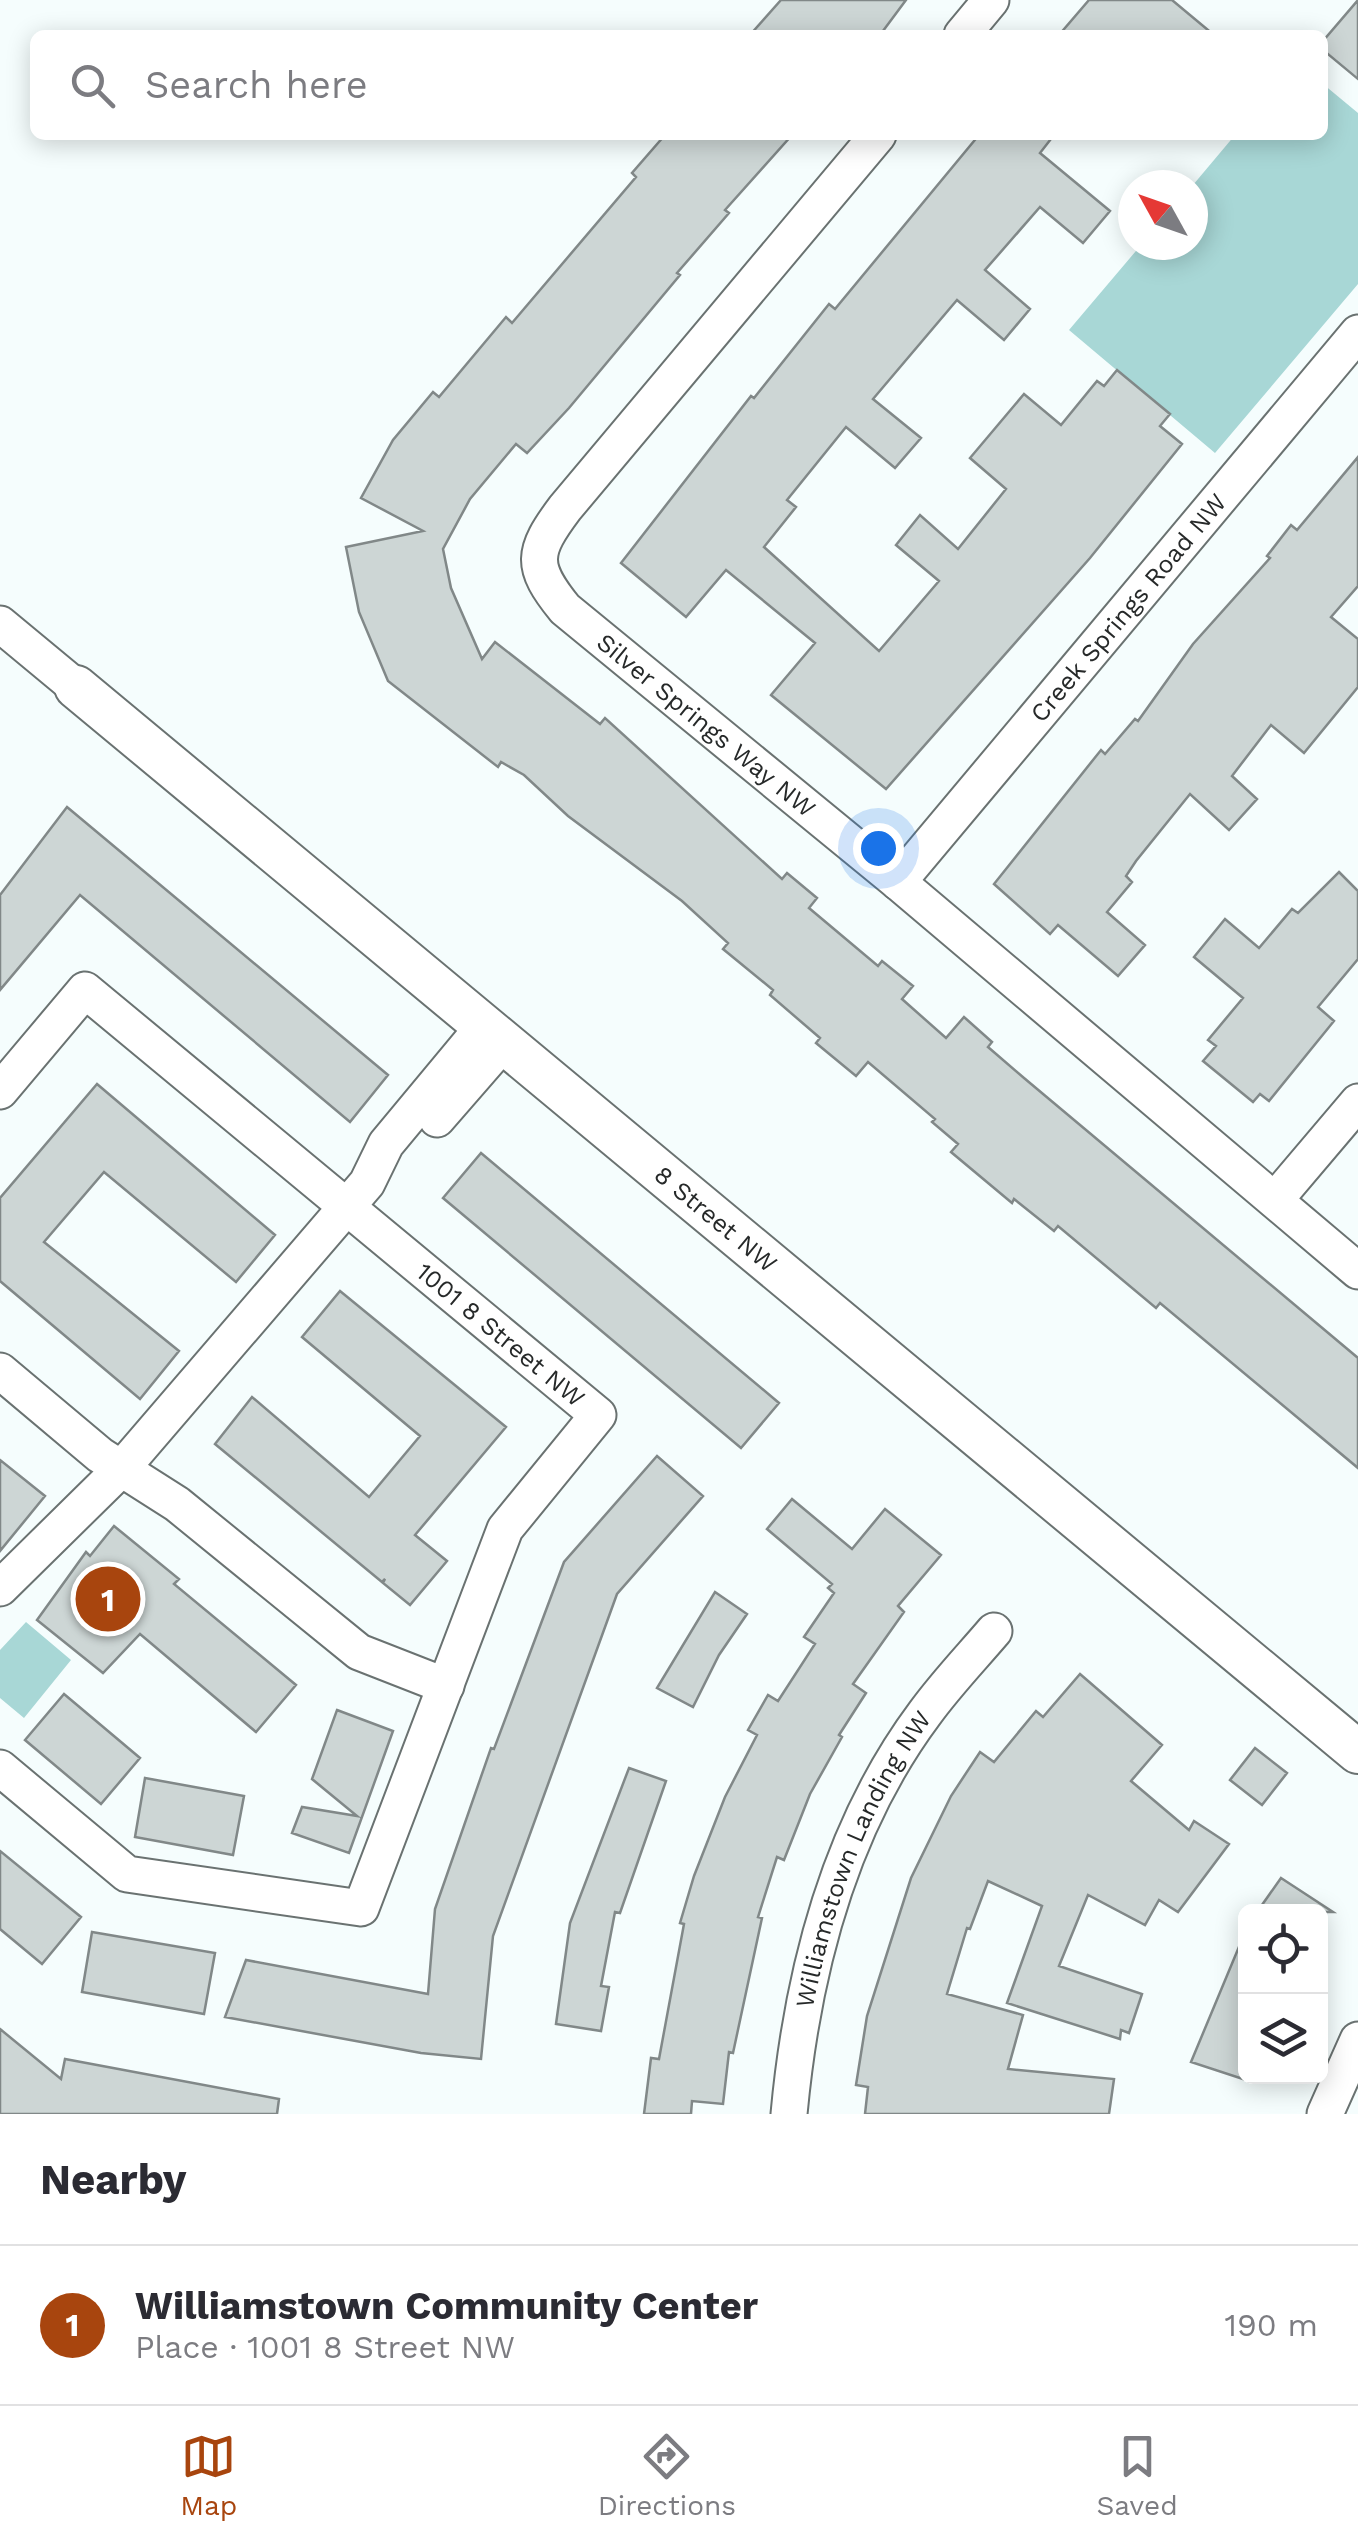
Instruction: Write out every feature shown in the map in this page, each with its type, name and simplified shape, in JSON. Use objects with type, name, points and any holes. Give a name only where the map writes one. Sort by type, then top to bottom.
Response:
[{"type":"street","points":[[966,30],[991,0]]},
{"type":"street","name":"Silver Springs Way NW","points":[[874,140],[565,508],[549,530],[536,562],[543,582],[565,610],[898,882],[1358,1271]]},
{"type":"street","name":"Creek Springs Road NW","points":[[898,882],[1358,334]]},
{"type":"street","points":[[0,624],[76,686]]},
{"type":"street","name":"8 Street NW","points":[[76,686],[1358,1752]]},
{"type":"street","name":"1001 8 Street NW","points":[[0,1091],[85,990],[358,1194],[598,1415],[505,1529],[361,1908],[128,1874],[0,1768]]},
{"type":"street","points":[[0,1588],[124,1467],[358,1194],[404,1158],[494,1034]]},
{"type":"street","points":[[1275,1200],[1358,1102]]},
{"type":"street","points":[[0,1371],[100,1455],[177,1504],[359,1652],[446,1686]]},
{"type":"street","name":"Williamstown Landing NW","points":[[789,2114],[797,2029],[826,1913],[868,1808],[924,1714],[994,1630]]},
{"type":"street","points":[[1325,2114],[1358,2040]]},
{"type":"shaded area","points":[[1328,88],[1358,113],[1358,284],[1215,453],[1069,330],[1128,260],[1208,260],[1206,170],[1231,140],[1328,140]]},
{"type":"shaded area","points":[[26,1622],[71,1660],[24,1718],[0,1698],[0,1650]]},
{"type":"building","points":[[781,0],[906,0],[884,30],[754,30]]},
{"type":"building","points":[[1089,0],[1172,0],[1208,30],[1063,30]]},
{"type":"building","points":[[1358,0],[1358,79],[1328,54],[1328,35]]},
{"type":"building","points":[[661,140],[788,140],[725,210],[729,213],[569,408],[527,453],[516,444],[470,499],[443,549],[451,588],[482,659],[495,642],[600,724],[605,718],[782,879],[787,873],[817,898],[809,908],[878,966],[882,961],[913,986],[902,999],[946,1038],[964,1017],[992,1042],[988,1047],[1358,1358],[1358,1468],[1160,1303],[1156,1308],[1058,1226],[1054,1231],[1014,1199],[1012,1203],[951,1152],[958,1144],[932,1122],[935,1119],[868,1062],[856,1076],[816,1043],[820,1038],[770,995],[773,990],[723,949],[728,943],[682,901],[568,816],[524,775],[501,762],[498,767],[388,681],[359,612],[346,547],[423,531],[361,498],[393,440],[433,392],[439,397],[506,317],[512,323],[636,177],[632,173]]},
{"type":"building","points":[[975,140],[1050,140],[1040,153],[1110,211],[1083,243],[1040,207],[985,270],[1030,309],[1004,340],[957,300],[873,399],[921,438],[895,468],[846,427],[787,500],[796,507],[764,547],[879,651],[939,581],[896,545],[920,515],[958,549],[1006,489],[970,458],[1024,394],[1061,425],[1097,381],[1104,386],[1117,370],[1170,414],[1160,426],[1182,444],[1090,558],[886,789],[771,695],[815,643],[726,570],[686,617],[621,563],[751,396],[754,398],[829,304],[835,309]]},
{"type":"building","points":[[1358,457],[1358,586],[1331,617],[1358,639],[1358,687],[1304,753],[1271,725],[1232,776],[1257,799],[1229,830],[1190,794],[1136,861],[1126,876],[1132,882],[1107,912],[1145,945],[1118,976],[1058,925],[1050,934],[994,884],[1101,750],[1105,754],[1135,719],[1138,721],[1193,644],[1270,558],[1267,556],[1291,525],[1297,530]]},
{"type":"building","points":[[67,807],[388,1075],[350,1122],[80,895],[0,990],[0,895]]},
{"type":"building","points":[[1339,872],[1358,891],[1358,959],[1318,1007],[1334,1021],[1269,1101],[1260,1094],[1253,1102],[1203,1061],[1216,1046],[1208,1040],[1243,998],[1194,957],[1225,919],[1259,948],[1292,909],[1298,913]]},
{"type":"building","points":[[97,1084],[275,1235],[236,1282],[104,1172],[44,1242],[179,1351],[140,1399],[0,1281],[0,1198]]},
{"type":"building","points":[[481,1153],[779,1403],[741,1448],[443,1198]]},
{"type":"building","points":[[340,1291],[506,1427],[415,1535],[447,1561],[410,1605],[383,1583],[385,1579],[382,1582],[215,1444],[252,1397],[369,1497],[420,1436],[302,1337]]},
{"type":"building","points":[[657,1456],[703,1496],[617,1594],[493,1936],[481,2059],[421,2053],[225,2017],[246,1960],[428,1994],[435,1909],[491,1748],[494,1749],[564,1562]]},
{"type":"building","points":[[0,1460],[45,1496],[0,1551]]},
{"type":"building","points":[[792,1499],[852,1549],[885,1509],[941,1555],[898,1606],[904,1612],[853,1684],[866,1693],[839,1735],[842,1737],[810,1794],[784,1860],[777,1857],[758,1917],[762,1918],[733,2053],[729,2052],[723,2104],[692,2101],[691,2114],[644,2114],[651,2058],[659,2059],[684,1924],[680,1923],[694,1876],[725,1797],[757,1735],[748,1730],[768,1695],[778,1701],[815,1644],[804,1637],[834,1593],[828,1588],[832,1584],[767,1529]]},
{"type":"building","points":[[114,1526],[179,1579],[174,1584],[296,1685],[256,1732],[140,1634],[103,1673],[37,1620],[86,1552],[90,1556]]},
{"type":"building","points":[[715,1592],[747,1614],[719,1655],[693,1707],[657,1688]]},
{"type":"building","points":[[1080,1674],[1162,1745],[1131,1781],[1189,1830],[1194,1821],[1229,1844],[1178,1912],[1159,1900],[1145,1925],[1088,1895],[1059,1966],[1142,1994],[1129,2033],[1121,2030],[1120,2039],[1007,2003],[1042,1906],[988,1881],[970,1929],[967,1928],[947,1994],[1023,2015],[1008,2069],[1114,2079],[1109,2114],[865,2114],[868,2087],[856,2085],[867,2016],[911,1878],[951,1796],[980,1752],[994,1762],[1036,1711],[1043,1717]]},
{"type":"building","points":[[64,1694],[140,1758],[101,1804],[25,1740]]},
{"type":"building","points":[[337,1710],[393,1731],[349,1853],[292,1833],[302,1807],[357,1816],[312,1779]]},
{"type":"building","points":[[1255,1748],[1287,1773],[1262,1805],[1230,1780]]},
{"type":"building","points":[[629,1768],[666,1781],[620,1913],[615,1912],[601,1986],[609,1987],[601,2031],[556,2024],[570,1923]]},
{"type":"building","points":[[145,1778],[244,1796],[233,1855],[135,1837]]},
{"type":"building","points":[[0,1851],[81,1917],[42,1964],[0,1929]]},
{"type":"building","points":[[1281,1878],[1321,1904],[1263,1904]]},
{"type":"building","points":[[92,1932],[215,1953],[204,2014],[82,1992]]},
{"type":"building","points":[[1238,1949],[1238,2077],[1191,2062]]},
{"type":"building","points":[[0,2029],[61,2079],[65,2059],[279,2099],[277,2114],[0,2114]]},
{"type":"place","name":"Williamstown Community Center","points":[[108,1599]]}]
